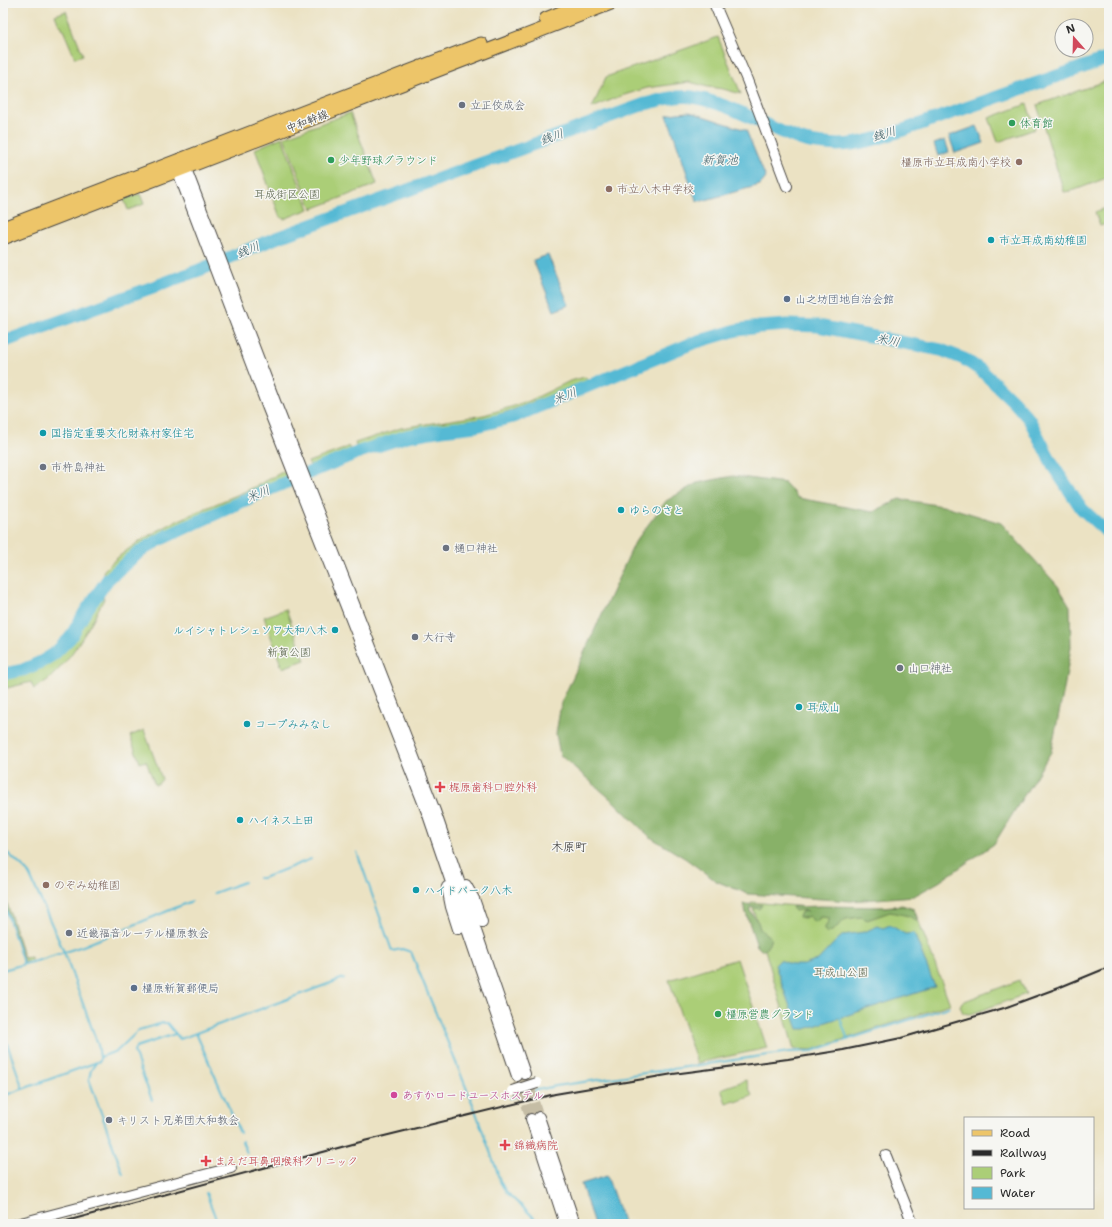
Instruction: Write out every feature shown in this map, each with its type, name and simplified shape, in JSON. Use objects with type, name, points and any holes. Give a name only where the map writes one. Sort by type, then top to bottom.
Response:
[{"type":"main road","name":"中和幹線","points":[[3,238],[180,165],[585,3]]},
{"type":"main road","name":"中和幹線","points":[[3,228],[180,165],[611,3]]},
{"type":"street","points":[[714,3],[767,131],[787,186]]},
{"type":"street","points":[[180,165],[296,466],[396,708],[435,811],[447,859],[521,1075]]},
{"type":"street","points":[[447,859],[474,899],[482,922]]},
{"type":"street","points":[[447,859],[450,907],[458,930]]},
{"type":"street","points":[[513,1091],[537,1082]]},
{"type":"street","points":[[565,1224],[535,1118],[575,1224]]},
{"type":"street","points":[[886,1156],[913,1224]]},
{"type":"street","points":[[17,1224],[231,1168]]},
{"type":"green space","points":[[66,11],[83,55],[75,58],[61,25],[59,25],[55,15]]},
{"type":"green space","points":[[718,37],[741,94],[690,82],[647,88],[621,96],[592,108],[606,77]]},
{"type":"green space","points":[[1109,80],[1109,177],[1075,190],[1064,192],[1037,105]]},
{"type":"green space","name":"体育館","points":[[1027,104],[1035,129],[998,142],[989,118]]},
{"type":"green space","name":"少年野球グラウンド","points":[[350,113],[377,184],[312,209],[284,137]]},
{"type":"green space","name":"耳成街区公園","points":[[282,137],[309,209],[284,219],[280,217],[255,149]]},
{"type":"green space","points":[[140,194],[144,204],[128,210],[124,199]]},
{"type":"green space","points":[[1109,207],[1109,223],[1100,226],[1095,212]]},
{"type":"green space","points":[[585,377],[589,380],[491,417],[403,432],[357,449],[355,443],[401,428],[484,415],[527,402],[570,381]]},
{"type":"green space","points":[[348,446],[351,451],[310,466],[308,462],[344,449]]},
{"type":"green space","points":[[284,471],[287,478],[217,507],[171,529],[141,546],[106,578],[104,575],[103,571],[118,557],[152,534],[189,515],[251,489]]},
{"type":"green space","points":[[733,476],[785,483],[798,498],[873,512],[899,499],[949,507],[1001,523],[1058,586],[1070,606],[1071,647],[1051,752],[994,844],[939,882],[914,896],[851,901],[748,894],[716,881],[686,859],[650,837],[613,801],[560,755],[556,734],[561,703],[635,542],[666,501],[697,483]]},
{"type":"green space","points":[[102,594],[104,599],[74,651],[50,678],[34,689],[31,682],[3,689],[3,677],[40,667],[50,662],[58,655],[74,637],[92,606]]},
{"type":"green space","name":"新賀公園","points":[[286,609],[305,660],[282,668],[264,617]]},
{"type":"green space","points":[[144,730],[162,779],[155,785],[146,761],[140,763],[130,736]]},
{"type":"green space","points":[[3,890],[24,958],[31,957],[31,960],[24,962],[3,897]]},
{"type":"green space","name":"耳成山公園","points":[[751,902],[808,907],[882,907],[902,905],[914,909],[950,1004],[812,1050],[794,1049]]},
{"type":"green space","points":[[743,904],[762,905],[759,909],[750,907],[750,911],[758,922],[760,929],[771,938],[765,950],[761,950],[757,946]]},
{"type":"green space","points":[[904,906],[914,910],[918,922],[909,916],[890,912],[867,920],[861,917],[846,919],[832,931],[827,933],[824,930],[824,927],[827,925],[830,918],[820,917],[818,921],[814,922],[809,916],[804,918],[799,917],[801,912],[808,911],[795,911],[792,907]]},
{"type":"green space","name":"橿原営農グランド","points":[[737,959],[767,1048],[697,1063],[669,980]]},
{"type":"green space","points":[[1020,980],[1026,994],[974,1013],[963,1013],[960,1006],[962,1002]]},
{"type":"green space","points":[[746,1080],[752,1096],[736,1102],[735,1100],[726,1103],[721,1089]]},
{"type":"water","name":"新賀池","points":[[690,112],[746,130],[766,178],[760,185],[702,201],[696,200],[667,115]]},
{"type":"water","points":[[977,126],[984,143],[955,153],[949,136]]},
{"type":"water","points":[[945,140],[949,152],[938,156],[934,144]]},
{"type":"water","points":[[548,255],[569,305],[554,311],[533,260]]},
{"type":"water","points":[[890,925],[905,934],[914,933],[935,987],[805,1029],[798,1029],[775,965],[780,960],[793,965],[804,965],[818,960],[843,935],[864,932],[878,926],[883,928]]},
{"type":"water","points":[[607,1176],[624,1224],[594,1224],[581,1184]]},
{"type":"waterway","name":"銭川","points":[[3,342],[202,269],[276,238],[642,105],[673,98],[692,97],[733,109],[804,141],[838,145],[850,144],[876,139],[1109,58]]},
{"type":"waterway","name":"米川","points":[[3,674],[23,670],[54,654],[70,638],[85,612],[108,579],[139,552],[163,538],[258,494],[359,452],[407,436],[476,426],[513,417],[693,343],[737,330],[759,327],[787,325],[818,326],[941,350],[964,359],[982,371],[1029,419],[1055,469],[1082,509],[1109,534]]},
{"type":"waterway","points":[[3,849],[27,871],[30,876],[64,952],[98,1045],[100,1057],[117,1051],[139,1030],[167,1023],[180,1039],[344,978]]},
{"type":"waterway","points":[[357,852],[392,951],[402,949],[411,952],[474,1107],[500,1180],[509,1194],[539,1224]]},
{"type":"waterway","points":[[258,878],[263,878],[311,859]]},
{"type":"waterway","points":[[214,893],[244,882]]},
{"type":"waterway","points":[[3,900],[23,963]]},
{"type":"waterway","points":[[3,970],[83,946],[192,901]]},
{"type":"waterway","points":[[510,1098],[556,1086],[789,1052],[812,1051],[949,1007]]},
{"type":"waterway","points":[[840,1018],[848,1040]]},
{"type":"waterway","points":[[3,1032],[23,1089]]},
{"type":"waterway","points":[[196,1033],[240,1133]]},
{"type":"waterway","points":[[152,1100],[134,1052],[136,1047],[175,1034]]},
{"type":"waterway","points":[[3,1096],[100,1061],[100,1057]]},
{"type":"waterway","points":[[96,1063],[91,1070],[89,1079],[123,1174]]},
{"type":"waterway","points":[[242,1141],[247,1153]]},
{"type":"waterway","points":[[206,1193],[218,1224]]},
{"type":"tunnel","points":[[525,1074],[539,1117]]},
{"type":"tunnel","points":[[517,1076],[531,1119]]},
{"type":"railway","points":[[55,1224],[364,1141],[555,1094],[673,1074],[788,1059],[843,1050],[901,1038],[1004,1008],[1109,967]]},
{"type":"place","name":"立正佼成会","points":[[462,105]]},
{"type":"place","name":"体育館","points":[[1012,123]]},
{"type":"place","name":"少年野球グラウンド","points":[[331,160]]},
{"type":"place","name":"橿原市立耳成南小学校","points":[[1019,162]]},
{"type":"place","name":"市立八木中学校","points":[[609,189]]},
{"type":"place","name":"市立耳成南幼稚園","points":[[991,240]]},
{"type":"place","name":"山之坊団地自治会館","points":[[787,299]]},
{"type":"place","name":"国指定重要文化財森村家住宅","points":[[43,433]]},
{"type":"place","name":"市杵島神社","points":[[43,467]]},
{"type":"place","name":"ゆらのさと","points":[[621,510]]},
{"type":"place","name":"樋口神社","points":[[446,548]]},
{"type":"place","name":"ルイシャトレシェソワ大和八木","points":[[335,630]]},
{"type":"place","name":"大行寺","points":[[415,637]]},
{"type":"place","name":"山口神社","points":[[900,668]]},
{"type":"place","name":"耳成山","points":[[799,707]]},
{"type":"place","name":"コープみみなし","points":[[247,724]]},
{"type":"place","name":"梶原歯科口腔外科","points":[[440,787]]},
{"type":"place","name":"ハイネス上田","points":[[240,820]]},
{"type":"place","name":"のぞみ幼稚園","points":[[46,885]]},
{"type":"place","name":"ハイドパーク八木","points":[[416,890]]},
{"type":"place","name":"近畿福音ルーテル橿原教会","points":[[69,933]]},
{"type":"place","name":"橿原新賀郵便局","points":[[134,988]]},
{"type":"place","name":"橿原営農グランド","points":[[718,1014]]},
{"type":"place","name":"あすかロードユースホステル","points":[[394,1095]]},
{"type":"place","name":"キリスト兄弟団大和教会","points":[[109,1120]]},
{"type":"place","name":"錦織病院","points":[[505,1145]]},
{"type":"place","name":"まえだ耳鼻咽喉科クリニック","points":[[206,1161]]},
{"type":"district","name":"木原町","points":[[569,847]]}]
